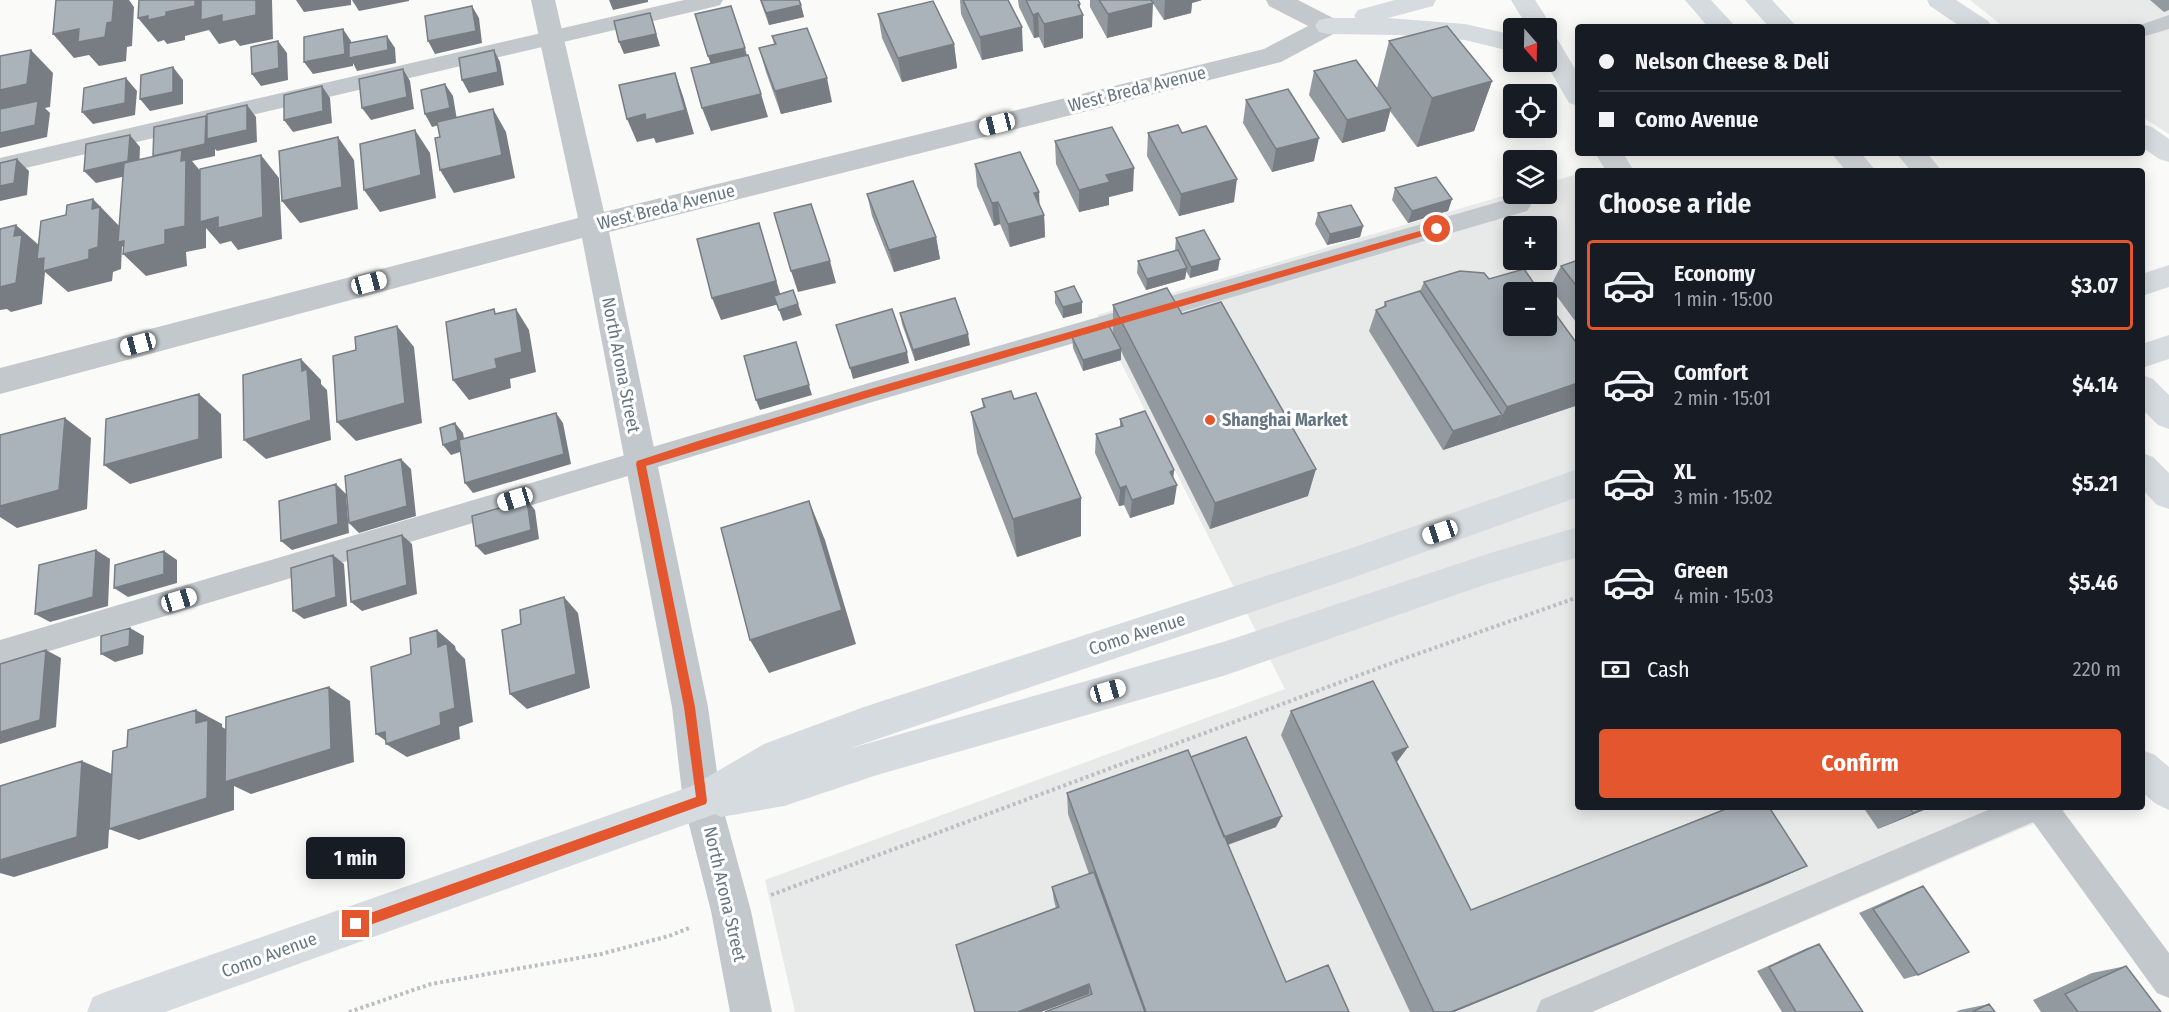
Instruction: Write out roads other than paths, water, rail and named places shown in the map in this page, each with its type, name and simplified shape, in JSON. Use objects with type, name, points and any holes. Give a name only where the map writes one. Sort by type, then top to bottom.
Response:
[{"type":"main road","points":[[1328,26],[1424,0]]},
{"type":"main road","points":[[1524,0],[1534,18]]},
{"type":"main road","points":[[1697,0],[1720,24]]},
{"type":"main road","points":[[1757,0],[1781,24]]},
{"type":"main road","points":[[1947,4],[1975,24]]},
{"type":"main road","points":[[1328,26],[1397,27],[1465,32],[1503,41]]},
{"type":"main road","points":[[1557,62],[1575,92]]},
{"type":"main road","points":[[2145,136],[2169,152]]},
{"type":"main road","points":[[1848,156],[1859,168]]},
{"type":"main road","points":[[1913,156],[1926,168]]},
{"type":"main road","points":[[2145,284],[2169,276]]},
{"type":"main road","points":[[2145,355],[2169,347]]},
{"type":"main road","points":[[2145,391],[2169,416]]},
{"type":"main road","name":"Como Avenue","points":[[702,801],[777,757],[864,725],[1352,563],[1575,484]]},
{"type":"main road","name":"Como Avenue","points":[[108,1012],[702,801],[784,788],[877,757],[1223,659],[1486,569],[1575,543]]},
{"type":"main road","points":[[2145,771],[2169,791]]},
{"type":"street","name":"North Arona Street","points":[[543,0],[592,225],[690,707],[702,801],[731,912],[751,1012]]},
{"type":"street","points":[[1278,0],[1328,26]]},
{"type":"street","name":"West Breda Avenue","points":[[0,381],[592,225],[1272,56],[1328,26]]},
{"type":"lane","points":[[0,166],[713,0]]},
{"type":"lane","points":[[2145,29],[2169,22]]},
{"type":"lane","points":[[0,654],[583,479],[641,464],[867,394],[1519,205]]},
{"type":"lane","points":[[1553,1012],[2024,810]]},
{"type":"lane","points":[[2043,810],[2169,981]]},
{"type":"place","name":"Shanghai Market","points":[[1210,420]]}]
